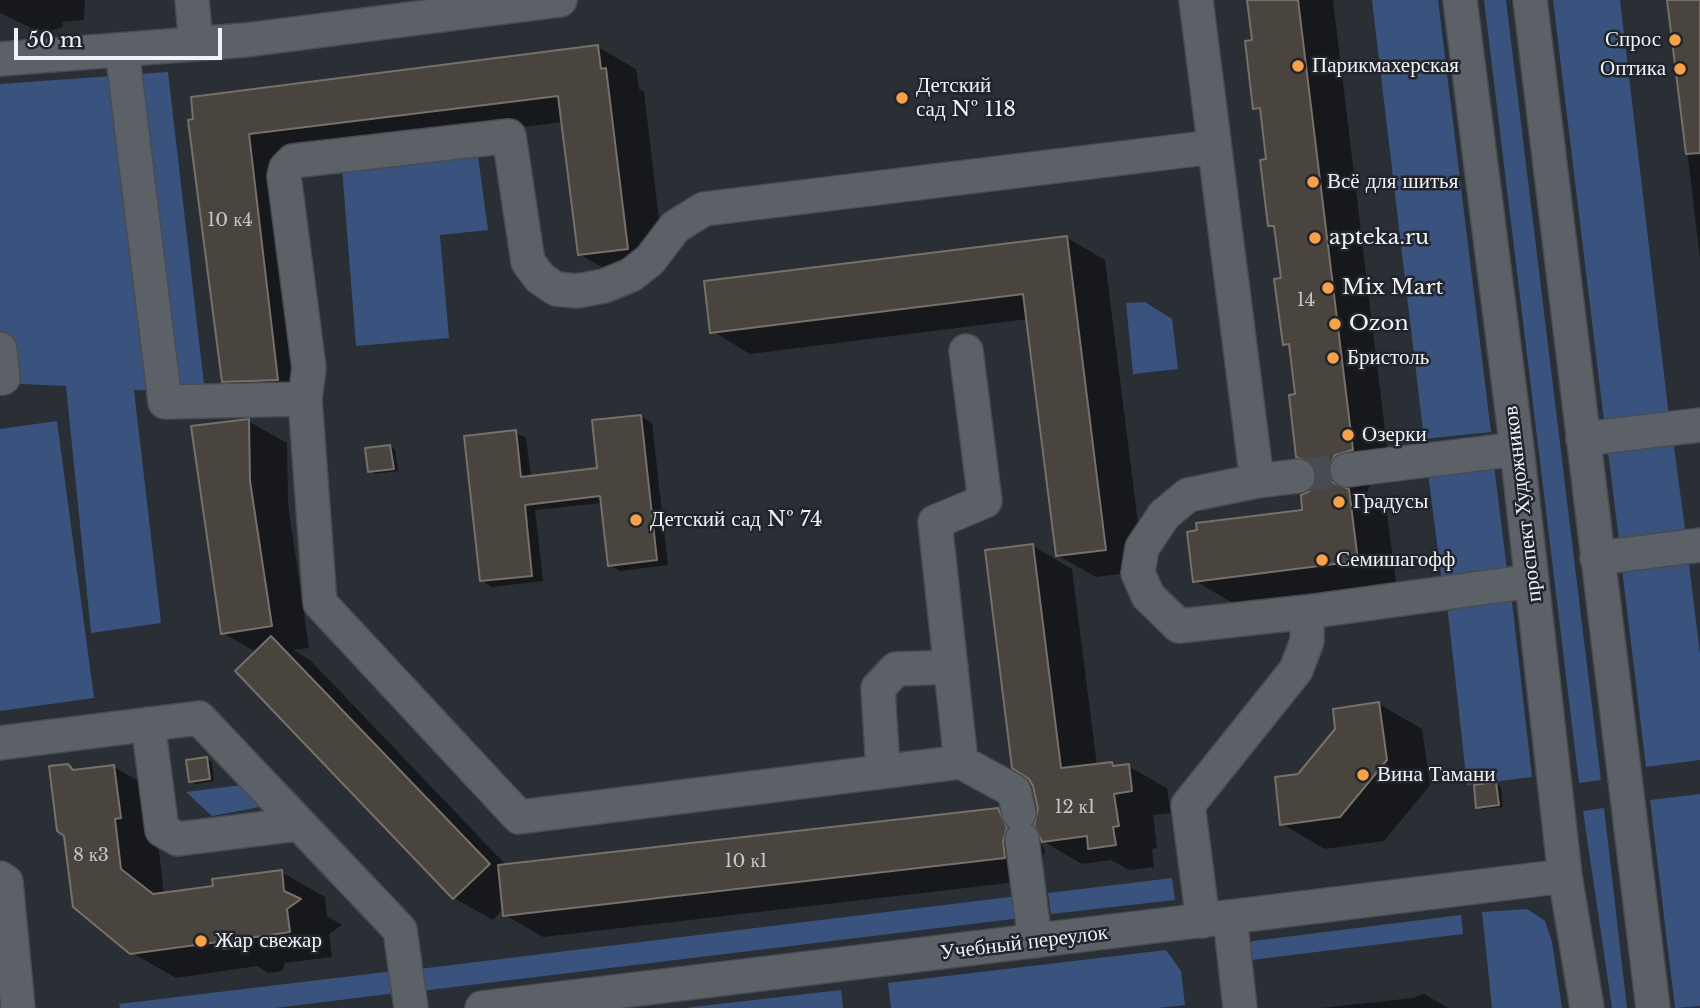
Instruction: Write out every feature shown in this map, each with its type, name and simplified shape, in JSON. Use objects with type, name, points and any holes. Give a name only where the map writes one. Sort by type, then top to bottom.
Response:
[{"type":"street","points":[[192,0],[196,44]]},
{"type":"street","points":[[0,59],[196,44],[560,0]]},
{"type":"street","points":[[1196,0],[1257,481]]},
{"type":"street","name":"проспект Художников","points":[[1460,0],[1517,449],[1565,876],[1587,1008]]},
{"type":"street","points":[[1530,0],[1653,1008]]},
{"type":"street","points":[[122,50],[164,402],[304,399]]},
{"type":"street","points":[[1035,941],[1014,791],[961,762],[519,817],[320,603],[304,399],[309,368],[284,177],[286,167],[293,161],[509,136],[528,262],[540,278],[556,289],[577,291],[604,286],[631,275],[650,260],[675,228],[705,209],[1213,147]]},
{"type":"street","points":[[0,349],[3,378],[0,378]]},
{"type":"street","points":[[961,762],[935,522],[985,501],[966,351]]},
{"type":"street","points":[[1583,439],[1700,425]]},
{"type":"street","points":[[1347,470],[1517,449]]},
{"type":"street","points":[[1298,476],[1188,495],[1164,515],[1142,548],[1138,573],[1148,596],[1179,626],[1307,612],[1532,581]]},
{"type":"street","points":[[1597,558],[1700,545]]},
{"type":"street","points":[[1240,1008],[1188,805],[1296,670],[1307,641],[1307,612]]},
{"type":"street","points":[[883,771],[878,688],[896,669],[951,667]]},
{"type":"street","points":[[0,743],[199,718],[400,930],[411,1008]]},
{"type":"street","points":[[148,724],[162,830],[178,839],[299,824]]},
{"type":"street","name":"Учебный переулок","points":[[482,1008],[1565,876]]},
{"type":"street","points":[[0,878],[6,882],[18,1008]]},
{"type":"shaded area","points":[[1372,0],[1438,0],[1491,432],[1424,439]]},
{"type":"shaded area","points":[[1484,0],[1506,0],[1601,780],[1579,783]]},
{"type":"shaded area","points":[[1553,0],[1620,0],[1669,417],[1604,421]]},
{"type":"shaded area","points":[[168,72],[205,393],[134,390],[161,623],[91,633],[66,386],[0,383],[0,84]]},
{"type":"shaded area","points":[[477,149],[488,230],[440,235],[449,338],[356,346],[342,168]]},
{"type":"shaded area","points":[[1145,302],[1172,319],[1178,369],[1133,374],[1126,303]]},
{"type":"shaded area","points":[[57,421],[94,698],[0,711],[0,429]]},
{"type":"shaded area","points":[[1673,440],[1686,536],[1619,540],[1608,452]]},
{"type":"shaded area","points":[[1494,465],[1507,570],[1442,582],[1428,473]]},
{"type":"shaded area","points":[[1688,556],[1700,654],[1700,760],[1646,767],[1622,569]]},
{"type":"shaded area","points":[[1494,599],[1512,602],[1532,777],[1467,785],[1447,604]]},
{"type":"shaded area","points":[[250,784],[270,805],[212,816],[186,792]]},
{"type":"shaded area","points":[[1700,794],[1700,1006],[1675,1008],[1650,800]]},
{"type":"shaded area","points":[[1604,808],[1627,1008],[1612,1008],[1583,811]]},
{"type":"shaded area","points":[[1172,878],[1175,900],[1051,914],[1048,893]]},
{"type":"shaded area","points":[[1018,896],[1021,918],[421,991],[419,969]]},
{"type":"shaded area","points":[[1527,909],[1545,921],[1552,942],[1562,1008],[1492,1008],[1482,912]]},
{"type":"shaded area","points":[[1461,915],[1463,934],[1243,961],[1247,946],[1253,941]]},
{"type":"shaded area","points":[[1166,950],[1181,971],[1185,1005],[1158,1008],[891,1008],[888,983]]},
{"type":"shaded area","points":[[394,971],[397,993],[275,1008],[120,1008],[119,1004]]},
{"type":"shaded area","points":[[841,990],[843,1008],[684,1008]]},
{"type":"building","points":[[1247,0],[1298,0],[1353,450],[1335,455],[1328,472],[1332,482],[1349,489],[1358,561],[1193,582],[1187,532],[1197,530],[1196,523],[1302,510],[1301,495],[1310,491],[1317,474],[1313,464],[1296,457],[1289,395],[1295,394],[1289,344],[1283,345],[1274,279],[1281,278],[1274,226],[1268,226],[1260,160],[1266,159],[1260,108],[1253,109],[1245,41],[1252,40]]},
{"type":"building","points":[[1667,0],[1700,0],[1700,153],[1686,154]]},
{"type":"building","points":[[598,45],[601,69],[606,68],[628,249],[578,255],[558,96],[249,134],[278,380],[222,382],[188,120],[193,119],[191,97]]},
{"type":"building","points":[[1067,236],[1106,550],[1056,556],[1023,294],[710,333],[704,281]]},
{"type":"building","points":[[641,415],[657,560],[608,566],[600,496],[525,505],[532,576],[480,581],[464,436],[516,430],[521,477],[597,468],[592,420]]},
{"type":"building","points":[[249,419],[250,481],[272,626],[221,634],[191,426]]},
{"type":"building","points":[[390,445],[394,469],[368,472],[365,448]]},
{"type":"building","points":[[1033,544],[1061,768],[1112,762],[1113,766],[1129,764],[1132,791],[1114,794],[1119,826],[1113,827],[1116,845],[1088,849],[1087,836],[1042,842],[1034,825],[1038,809],[1033,786],[1029,779],[1012,768],[985,550]]},
{"type":"building","points":[[271,636],[490,864],[453,899],[235,671]]},
{"type":"building","points":[[1379,702],[1387,760],[1340,817],[1280,825],[1275,777],[1298,774],[1335,729],[1333,709]]},
{"type":"building","points":[[207,757],[210,779],[189,782],[186,760]]},
{"type":"building","points":[[68,764],[73,770],[114,765],[121,818],[115,819],[121,869],[153,894],[213,886],[212,879],[282,870],[284,891],[301,899],[287,909],[290,932],[242,939],[238,947],[223,949],[218,942],[130,954],[73,907],[64,836],[57,831],[49,766]]},
{"type":"building","points":[[1496,782],[1499,805],[1476,808],[1474,785]]},
{"type":"building","points":[[998,808],[1007,828],[1003,841],[1005,858],[503,916],[498,865]]},
{"type":"tunnel","points":[[1298,476],[1347,470]]},
{"type":"place","name":"Спрос","points":[[1675,40]]},
{"type":"place","name":"Парикмахерская","points":[[1298,66]]},
{"type":"place","name":"Оптика","points":[[1680,69]]},
{"type":"place","name":"Детский сад № 118","points":[[902,98]]},
{"type":"place","name":"Всё для шитья","points":[[1313,182]]},
{"type":"place","name":"apteka.ru","points":[[1315,238]]},
{"type":"place","name":"Mix Mart","points":[[1328,288]]},
{"type":"place","name":"Ozon","points":[[1335,324]]},
{"type":"place","name":"Бристоль","points":[[1333,358]]},
{"type":"place","name":"Озерки","points":[[1348,435]]},
{"type":"place","name":"Градусы","points":[[1339,502]]},
{"type":"place","name":"Детский сад № 74","points":[[636,520]]},
{"type":"place","name":"Семишагофф","points":[[1322,560]]},
{"type":"place","name":"Вина Тамани","points":[[1363,775]]},
{"type":"place","name":"Жар свежар","points":[[201,941]]}]
